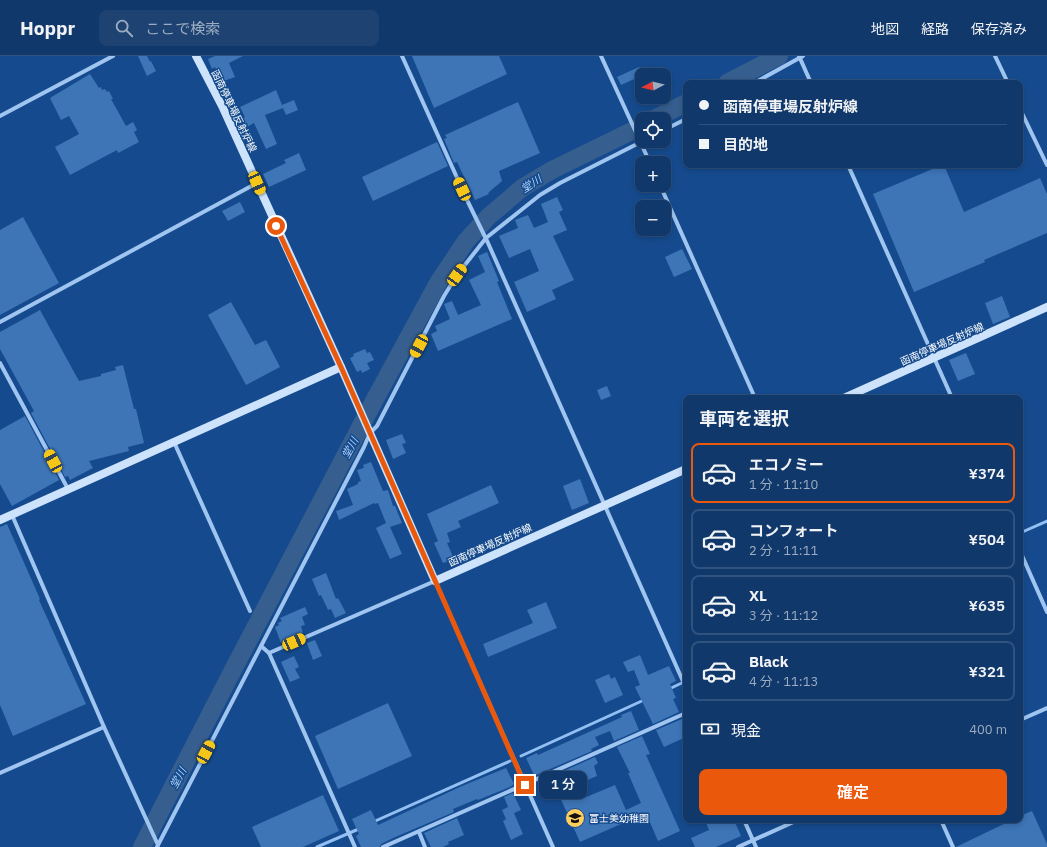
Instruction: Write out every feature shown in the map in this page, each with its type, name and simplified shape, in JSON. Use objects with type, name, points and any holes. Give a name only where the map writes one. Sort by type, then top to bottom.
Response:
[{"type":"main road","name":"函南停車場反射炉線","points":[[196,56],[223,108],[341,367],[435,581],[683,470]]},
{"type":"main road","name":"函南停車場反射炉線","points":[[851,395],[1047,307]]},
{"type":"main road","points":[[0,520],[341,367]]},
{"type":"street","points":[[0,116],[113,56]]},
{"type":"street","points":[[402,56],[606,505],[683,681]]},
{"type":"street","points":[[601,56],[635,130]]},
{"type":"street","points":[[760,80],[793,63],[800,56],[810,80]]},
{"type":"street","points":[[995,56],[1007,80]]},
{"type":"street","points":[[1023,116],[1047,165]]},
{"type":"street","points":[[671,126],[683,120]]},
{"type":"street","points":[[158,846],[370,433],[377,426],[444,296],[457,275],[485,236],[540,195],[635,144]]},
{"type":"street","points":[[849,168],[951,395]]},
{"type":"street","points":[[0,322],[257,183]]},
{"type":"street","points":[[663,192],[753,395]]},
{"type":"street","points":[[0,363],[68,489]]},
{"type":"street","points":[[174,441],[250,611]]},
{"type":"street","points":[[12,514],[104,727],[158,846]]},
{"type":"street","points":[[1023,558],[1047,612]]},
{"type":"street","points":[[270,653],[435,581],[553,847]]},
{"type":"street","points":[[261,646],[270,653],[355,847]]},
{"type":"street","points":[[1023,719],[1047,708]]},
{"type":"street","points":[[384,847],[683,714]]},
{"type":"street","points":[[0,773],[104,727]]},
{"type":"street","points":[[745,823],[756,847]]},
{"type":"street","points":[[738,847],[791,823]]},
{"type":"street","points":[[942,823],[953,847]]},
{"type":"street","points":[[419,832],[425,847]]},
{"type":"building","points":[[138,56],[147,56],[156,71],[147,76]]},
{"type":"building","points":[[215,56],[243,56],[229,63],[235,77],[221,82],[215,67],[212,69],[208,59]]},
{"type":"building","points":[[412,56],[499,56],[507,74],[434,108]]},
{"type":"building","points":[[635,69],[635,79],[621,85],[617,77]]},
{"type":"building","points":[[90,74],[99,88],[101,87],[102,90],[105,89],[107,92],[109,91],[113,99],[111,99],[126,126],[133,122],[137,130],[134,132],[139,142],[118,153],[117,150],[70,175],[55,147],[79,134],[69,116],[61,120],[50,98]]},
{"type":"building","points":[[276,90],[282,105],[294,100],[298,110],[286,115],[283,108],[265,115],[277,144],[266,149],[254,123],[245,128],[241,119],[245,117],[240,107]]},
{"type":"building","points":[[518,102],[540,153],[499,171],[502,181],[488,193],[489,194],[475,200],[457,162],[454,163],[444,139],[447,138],[445,135]]},
{"type":"building","points":[[437,142],[448,166],[373,201],[362,177]]},
{"type":"building","points":[[299,153],[306,170],[269,187],[263,174],[286,163],[284,160]]},
{"type":"building","points":[[935,168],[945,168],[964,212],[1040,178],[1047,194],[1047,233],[984,260],[985,262],[914,292],[873,194]]},
{"type":"building","points":[[557,197],[563,210],[559,212],[567,230],[553,236],[574,280],[552,290],[556,299],[527,312],[514,282],[539,271],[530,249],[509,258],[499,236],[518,228],[515,220],[528,215],[534,228],[548,222],[541,204]]},
{"type":"building","points":[[240,202],[245,212],[228,221],[222,211]]},
{"type":"building","points":[[23,217],[59,283],[0,315],[0,230]]},
{"type":"building","points":[[682,249],[692,269],[674,277],[665,257]]},
{"type":"building","points":[[487,252],[512,319],[438,351],[431,334],[437,331],[435,326],[450,319],[444,304],[452,301],[458,315],[481,305],[469,280],[485,272],[478,256]]},
{"type":"building","points":[[1002,296],[1010,317],[993,324],[985,303]]},
{"type":"building","points":[[231,302],[255,345],[266,340],[280,367],[246,385],[208,315]]},
{"type":"building","points":[[40,310],[79,381],[101,376],[101,374],[116,370],[115,367],[123,365],[144,443],[128,447],[129,451],[89,461],[93,468],[70,480],[68,476],[65,477],[31,413],[34,411],[0,349],[0,332]]},
{"type":"building","points":[[365,349],[367,353],[370,352],[374,360],[367,363],[370,369],[362,373],[361,370],[357,372],[350,358],[354,356],[353,354]]},
{"type":"building","points":[[966,353],[975,374],[958,381],[949,360]]},
{"type":"building","points":[[607,386],[611,396],[601,400],[597,390]]},
{"type":"building","points":[[25,416],[59,480],[12,506],[0,484],[0,430]]},
{"type":"building","points":[[402,434],[406,443],[402,444],[406,453],[393,459],[386,440]]},
{"type":"building","points":[[371,462],[383,491],[388,490],[393,506],[395,506],[402,523],[390,527],[402,554],[390,559],[376,528],[386,523],[378,503],[374,503],[339,520],[336,511],[353,505],[347,489],[361,481],[357,470],[364,468],[363,465]]},
{"type":"building","points":[[580,479],[589,503],[572,510],[563,486]]},
{"type":"building","points":[[491,485],[499,503],[458,521],[461,527],[447,533],[450,542],[447,543],[454,559],[443,563],[434,543],[438,541],[427,514]]},
{"type":"building","points":[[7,524],[40,599],[39,600],[86,704],[13,736],[0,705],[0,527]]},
{"type":"building","points":[[326,573],[336,599],[338,598],[346,613],[335,618],[331,609],[328,610],[321,595],[319,596],[312,579]]},
{"type":"building","points":[[546,602],[557,628],[488,657],[483,644],[533,623],[527,610]]},
{"type":"building","points":[[305,607],[308,614],[302,617],[305,625],[301,626],[303,633],[281,643],[275,627],[282,621],[280,618]]},
{"type":"building","points":[[315,640],[322,656],[313,660],[307,643]]},
{"type":"building","points":[[640,655],[648,675],[669,666],[676,681],[670,684],[676,698],[673,699],[679,712],[653,724],[635,687],[640,685],[634,670],[628,672],[623,662]]},
{"type":"building","points":[[294,656],[299,667],[295,669],[300,678],[290,682],[281,662]]},
{"type":"building","points":[[609,674],[611,679],[615,677],[623,695],[605,703],[595,680]]},
{"type":"building","points":[[388,703],[412,756],[338,789],[315,736]]},
{"type":"building","points":[[631,711],[639,730],[614,741],[610,731],[595,737],[599,745],[591,749],[592,751],[534,775],[526,758],[537,753],[538,755],[622,717],[621,715]]},
{"type":"building","points":[[682,720],[683,738],[664,747],[656,730]]},
{"type":"building","points":[[642,736],[650,754],[646,755],[680,831],[658,841],[646,813],[580,842],[559,795],[547,800],[539,782],[595,757],[598,763],[594,766],[597,776],[578,784],[584,798],[615,785],[626,810],[641,803],[628,773],[630,773],[617,747]]},
{"type":"building","points":[[506,768],[514,784],[510,787],[453,809],[454,812],[393,838],[381,844],[380,847],[361,847],[356,836],[359,834],[352,819],[371,810],[378,825],[462,786]]},
{"type":"building","points":[[513,793],[521,810],[514,813],[523,834],[511,840],[503,821],[506,819],[502,810],[508,807],[504,797]]},
{"type":"building","points":[[323,795],[339,831],[303,847],[261,847],[252,827]]},
{"type":"building","points":[[1032,811],[1047,847],[956,847],[1006,823],[1023,823],[1023,815]]},
{"type":"building","points":[[457,818],[464,835],[448,842],[449,844],[443,847],[431,847],[424,833]]},
{"type":"building","points":[[706,823],[735,823],[741,836],[716,847],[695,847],[691,838],[709,830]]},
{"type":"waterway","name":"堂川","points":[[733,80],[779,56]]},
{"type":"waterway","name":"堂川","points":[[668,112],[683,104]]},
{"type":"waterway","name":"堂川","points":[[142,847],[374,401],[438,283],[466,241],[488,217],[522,188],[552,170],[635,129]]},
{"type":"waterway","points":[[1023,532],[1047,521]]},
{"type":"waterway","points":[[669,689],[683,682]]},
{"type":"waterway","points":[[521,756],[644,700]]},
{"type":"waterway","points":[[373,822],[510,761]]},
{"type":"waterway","points":[[317,847],[361,828]]},
{"type":"place","name":"富士美幼稚園","points":[[575,818]]},
{"type":"route","points":[[276,226],[341,367],[525,785]]}]
